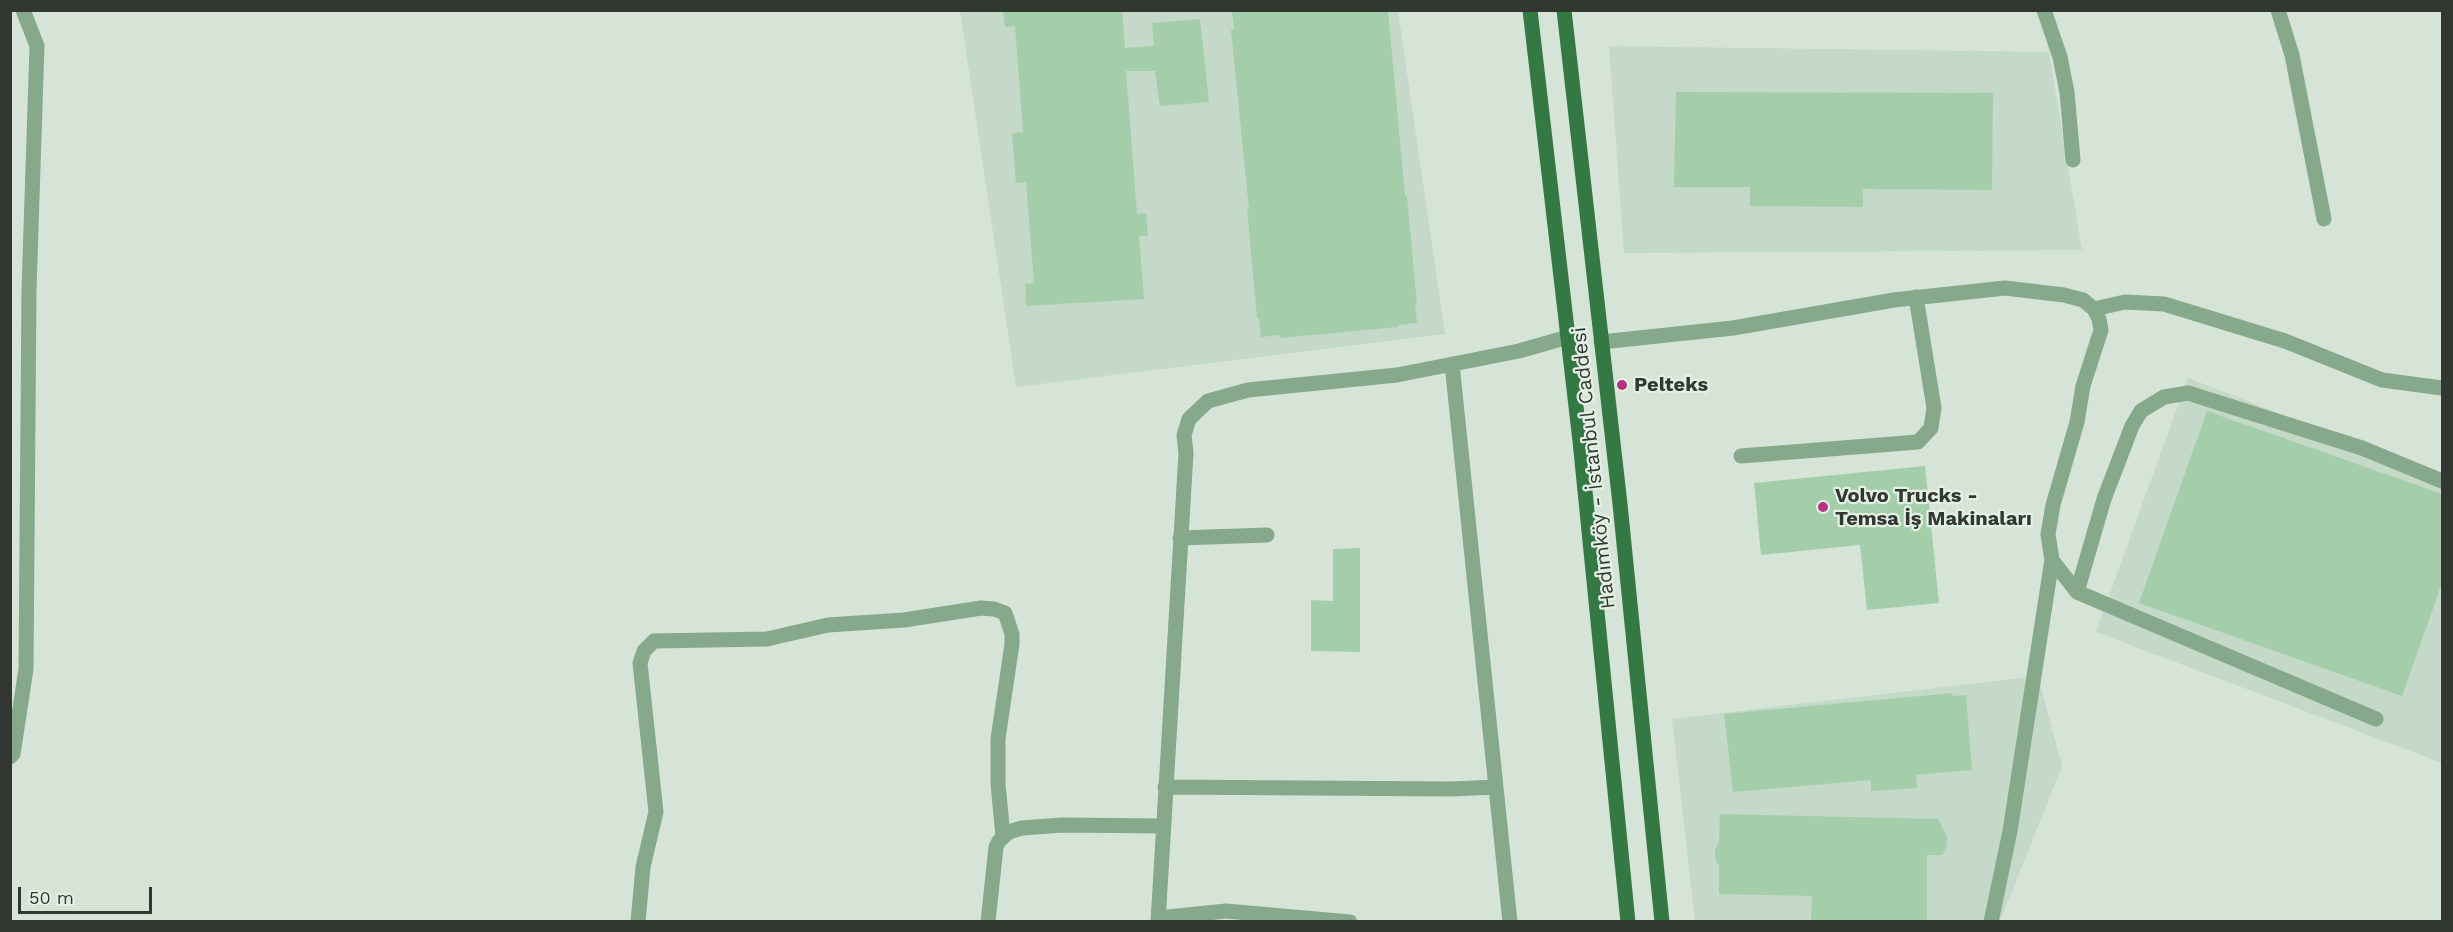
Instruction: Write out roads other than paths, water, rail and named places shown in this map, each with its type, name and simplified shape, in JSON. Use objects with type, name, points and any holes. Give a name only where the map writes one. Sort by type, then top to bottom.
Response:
[{"type":"main road","name":"Hadımköy - İstanbul Caddesi","points":[[1530,10],[1568,337],[1628,921]]},
{"type":"main road","name":"Hadımköy - İstanbul Caddesi","points":[[1564,10],[1620,504],[1662,921]]},
{"type":"street","points":[[10,757],[13,754],[26,669],[29,290],[37,46],[23,10]]},
{"type":"street","points":[[2044,10],[2060,57],[2067,92],[2073,160]]},
{"type":"street","points":[[2278,10],[2292,55],[2324,219]]},
{"type":"street","points":[[1601,342],[1733,328],[1916,297],[2005,288],[2064,295],[2082,300],[2094,309],[2101,330],[2082,386],[2077,422],[2053,505],[2048,534],[2052,560],[2010,831],[1990,921]]},
{"type":"street","points":[[1741,456],[1918,442],[1931,428],[1934,408],[1916,297]]},
{"type":"street","points":[[2094,309],[2125,302],[2164,304],[2285,340],[2382,380],[2442,388]]},
{"type":"street","points":[[1350,921],[1226,911],[1158,920],[1186,453],[1184,435],[1190,419],[1208,401],[1248,390],[1397,375],[1519,351],[1568,337]]},
{"type":"street","points":[[1452,364],[1510,921]]},
{"type":"street","points":[[2077,592],[2104,499],[2132,426],[2141,411],[2175,393],[2187,393],[2362,448],[2442,481]]},
{"type":"street","points":[[1180,538],[1267,535]]},
{"type":"street","points":[[2052,560],[2077,592],[2376,719]]},
{"type":"street","points":[[638,921],[643,867],[651,842],[656,812],[640,663],[644,651],[654,642],[767,639],[828,625],[904,620],[967,610],[994,609],[1005,613],[1012,634],[1012,644],[998,739],[998,784],[1003,836]]},
{"type":"street","points":[[1165,787],[1496,788]]},
{"type":"street","points":[[988,921],[995,854],[1003,836],[1015,829],[1062,825],[1163,826]]},
{"type":"place","name":"Pelteks","points":[[1622,385]]},
{"type":"place","name":"Volvo Trucks - Temsa İş Makinaları","points":[[1823,507]]}]
